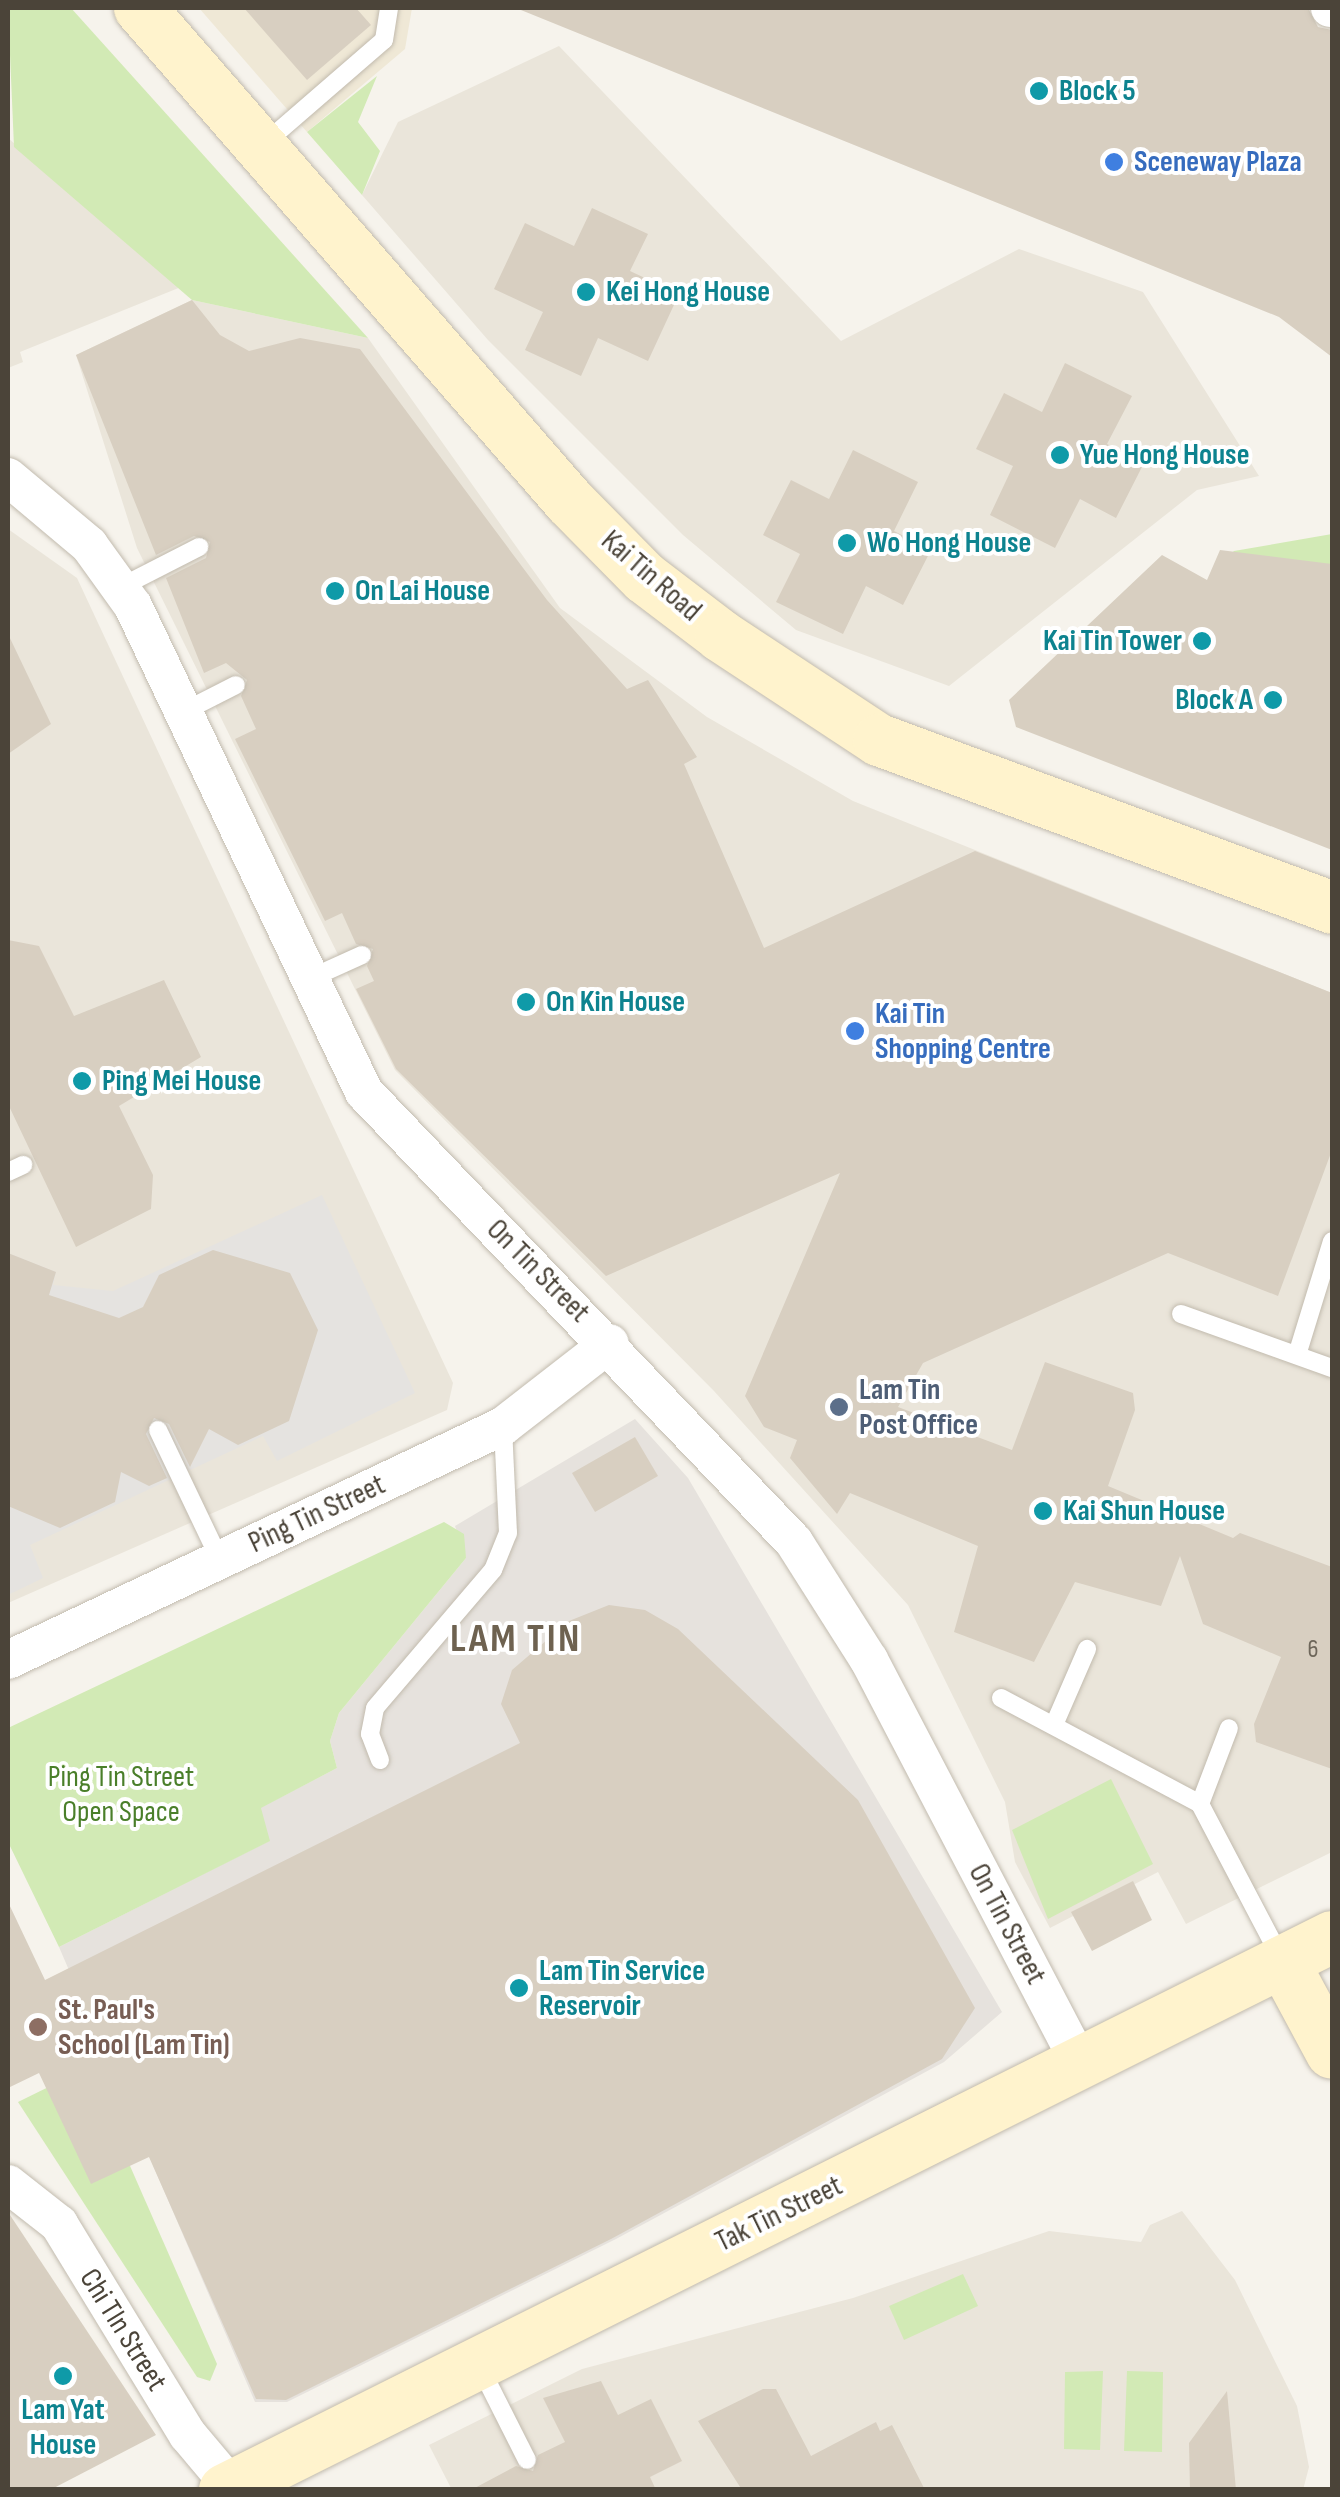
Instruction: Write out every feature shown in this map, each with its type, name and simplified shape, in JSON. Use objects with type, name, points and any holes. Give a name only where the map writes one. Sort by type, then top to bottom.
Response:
[{"type":"street","name":"Kai Tin Road","points":[[140,8],[568,501],[645,578],[721,636],[879,740],[1332,908]]},
{"type":"street","name":"On Tin Street","points":[[8,477],[57,513],[121,586],[364,1092],[610,1343],[794,1542],[869,1660],[1081,2065]]},
{"type":"street","name":"Ping Tin Street","points":[[8,1660],[502,1426],[610,1343]]},
{"type":"street","name":"Tak Tin Street","points":[[228,2488],[1332,1937]]},
{"type":"street","points":[[1282,1962],[1332,2053]]},
{"type":"street","name":"Chi TIn Street","points":[[8,2184],[59,2224],[188,2435],[228,2488]]},
{"type":"lane","points":[[261,146],[384,40],[389,8]]},
{"type":"lane","points":[[121,586],[200,548]]},
{"type":"lane","points":[[184,711],[236,685]]},
{"type":"lane","points":[[312,978],[362,955]]},
{"type":"lane","points":[[1297,1354],[1332,1241]]},
{"type":"lane","points":[[1181,1314],[1332,1368]]},
{"type":"lane","points":[[380,1760],[370,1734],[375,1708],[493,1570],[508,1534],[502,1426]]},
{"type":"lane","points":[[158,1430],[220,1560]]},
{"type":"lane","points":[[1054,1725],[1086,1649]]},
{"type":"lane","points":[[1002,1698],[1200,1804],[1282,1962]]},
{"type":"lane","points":[[1200,1804],[1229,1728]]},
{"type":"lane","points":[[478,2364],[527,2460]]},
{"type":"shaded area","points":[[199,8],[412,8],[405,49],[307,132]]},
{"type":"shaded area","points":[[559,46],[841,341],[1019,249],[1143,292],[1259,476],[1197,490],[949,686],[796,630],[683,535],[488,340],[362,195],[398,122]]},
{"type":"shaded area","points":[[8,138],[181,287],[20,352],[23,362],[8,368]]},
{"type":"shaded area","points":[[192,300],[368,338],[560,608],[707,717],[853,801],[1332,993],[1332,1852],[1186,1924],[1158,1872],[1050,1928],[1015,1862],[1005,1802],[908,1605],[714,1391],[395,1070],[137,548],[76,355]]},
{"type":"shaded area","points":[[8,529],[77,578],[453,1383],[447,1410],[8,1603]]},
{"type":"shaded area","points":[[322,1195],[415,1393],[277,1461],[263,1436],[30,1545],[43,1578],[10,1594],[8,1253],[56,1272],[53,1285],[113,1291]]},
{"type":"shaded area","name":"Lam Tin Service Reservoir","points":[[635,1419],[688,1478],[1002,2012],[944,2062],[616,2239],[287,2402],[255,2402],[59,1947],[269,1841],[260,1808],[337,1768],[330,1741],[339,1713],[466,1558],[455,1526]]},
{"type":"shaded area","points":[[1182,2211],[1235,2280],[1297,2406],[1309,2467],[1303,2490],[452,2490],[429,2445],[582,2369],[853,2298],[1049,2231],[1141,2242],[1150,2225]]},
{"type":"green space","points":[[8,8],[71,8],[368,338],[192,300],[14,147]]},
{"type":"green space","points":[[377,76],[358,122],[380,151],[362,195],[307,132]]},
{"type":"green space","points":[[1332,534],[1332,577],[1268,569],[1210,574],[1234,551]]},
{"type":"green space","name":"Ping Tin Street Open Space","points":[[444,1522],[464,1534],[466,1558],[339,1713],[330,1741],[337,1768],[261,1808],[270,1841],[59,1947],[8,1842],[8,1728]]},
{"type":"green space","points":[[1111,1779],[1153,1864],[1048,1919],[1012,1830]]},
{"type":"green space","points":[[87,2068],[217,2364],[210,2381],[197,2377],[18,2102]]},
{"type":"green space","points":[[963,2274],[978,2306],[904,2340],[889,2306]]},
{"type":"green space","points":[[1103,2371],[1100,2450],[1064,2449],[1065,2372]]},
{"type":"green space","points":[[1127,2371],[1163,2372],[1162,2452],[1124,2451]]},
{"type":"building","points":[[244,8],[356,8],[371,25],[307,80]]},
{"type":"building","name":"Sceneway Plaza","points":[[516,8],[1308,8],[1318,27],[1332,30],[1332,357],[1279,317]]},
{"type":"building","name":"Kei Hong House","points":[[592,208],[648,234],[630,271],[679,294],[648,361],[598,338],[581,376],[525,350],[543,312],[494,289],[525,223],[574,246]]},
{"type":"building","name":"Kai Tin Shopping Centre","points":[[192,300],[220,335],[249,351],[300,338],[360,349],[547,600],[627,689],[648,680],[697,757],[684,764],[764,948],[975,851],[1332,993],[1332,1150],[1278,1296],[1168,1253],[923,1363],[898,1407],[1012,1450],[1045,1362],[1133,1393],[1135,1410],[1108,1486],[1233,1538],[1240,1533],[1332,1567],[1332,1769],[1256,1742],[1254,1724],[1281,1657],[1203,1624],[1180,1556],[1161,1606],[1075,1582],[1034,1662],[954,1632],[978,1546],[850,1493],[837,1514],[790,1458],[797,1440],[764,1427],[745,1396],[840,1173],[606,1276],[396,1069],[356,989],[374,981],[367,966],[373,949],[356,944],[342,913],[325,921],[235,739],[256,729],[241,696],[247,680],[226,663],[204,673],[166,578],[206,558],[210,542],[194,536],[156,555],[76,355]]},
{"type":"building","name":"Yue Hong House","points":[[1065,363],[1132,396],[1107,444],[1144,463],[1116,518],[1080,499],[1055,548],[990,515],[1013,466],[976,449],[1004,393],[1042,412]]},
{"type":"building","name":"Wo Hong House","points":[[853,450],[918,482],[894,531],[931,550],[903,605],[866,586],[843,634],[776,602],[800,554],[763,535],[791,480],[829,499]]},
{"type":"building","name":"Kai Tin Tower","points":[[1220,550],[1332,564],[1332,850],[1016,727],[1009,700],[1162,555],[1207,580]]},
{"type":"building","points":[[8,634],[51,724],[8,754]]},
{"type":"building","name":"Ping Mei House","points":[[8,940],[39,946],[74,1016],[164,980],[201,1057],[119,1106],[153,1175],[151,1209],[76,1247],[8,1104]]},
{"type":"building","points":[[213,1250],[290,1273],[318,1330],[289,1421],[238,1445],[209,1429],[190,1467],[169,1424],[154,1418],[146,1434],[167,1478],[149,1486],[121,1472],[115,1502],[60,1528],[8,1506],[8,1253],[56,1272],[49,1295],[119,1318],[143,1307],[159,1275]]},
{"type":"building","points":[[635,1437],[658,1476],[595,1512],[572,1473]]},
{"type":"building","name":"Lam Tin Service Reservoir","points":[[609,1605],[645,1610],[678,1629],[858,1800],[975,2008],[942,2059],[611,2239],[286,2400],[256,2399],[149,2157],[91,2184],[39,2073],[8,2088],[8,1902],[45,1980],[520,1743],[501,1704],[512,1670],[569,1621]]},
{"type":"building","points":[[1133,1881],[1152,1920],[1092,1951],[1071,1912]]},
{"type":"building","name":"Lam Yat House","points":[[8,2212],[156,2435],[50,2490],[8,2490]]},
{"type":"building","points":[[601,2381],[618,2415],[651,2399],[682,2461],[650,2477],[656,2490],[471,2490],[516,2466],[533,2471],[538,2455],[565,2442],[543,2398]]},
{"type":"building","points":[[763,2389],[776,2389],[811,2456],[876,2422],[880,2431],[892,2425],[925,2490],[742,2490],[698,2421]]},
{"type":"building","points":[[1227,2391],[1236,2490],[1190,2490],[1189,2443]]},
{"type":"place","name":"Block 5","points":[[1039,91]]},
{"type":"place","name":"Sceneway Plaza","points":[[1114,162]]},
{"type":"place","name":"Kei Hong House","points":[[586,292]]},
{"type":"place","name":"Yue Hong House","points":[[1060,455]]},
{"type":"place","name":"Wo Hong House","points":[[847,543]]},
{"type":"place","name":"On Lai House","points":[[335,591]]},
{"type":"place","name":"Kai Tin Tower","points":[[1202,641]]},
{"type":"place","name":"Block A","points":[[1273,700]]},
{"type":"place","name":"On Kin House","points":[[526,1002]]},
{"type":"place","name":"Kai Tin Shopping Centre","points":[[855,1031]]},
{"type":"place","name":"Ping Mei House","points":[[82,1081]]},
{"type":"place","name":"Lam Tin Post Office","points":[[839,1407]]},
{"type":"place","name":"Kai Shun House","points":[[1043,1511]]},
{"type":"place","name":"Lam Tin Service Reservoir","points":[[519,1988]]},
{"type":"place","name":"St. Paul's School (Lam Tin)","points":[[38,2027]]},
{"type":"place","name":"Lam Yat House","points":[[63,2376]]},
{"type":"district","name":"LAM TIN","points":[[516,1639]]}]
